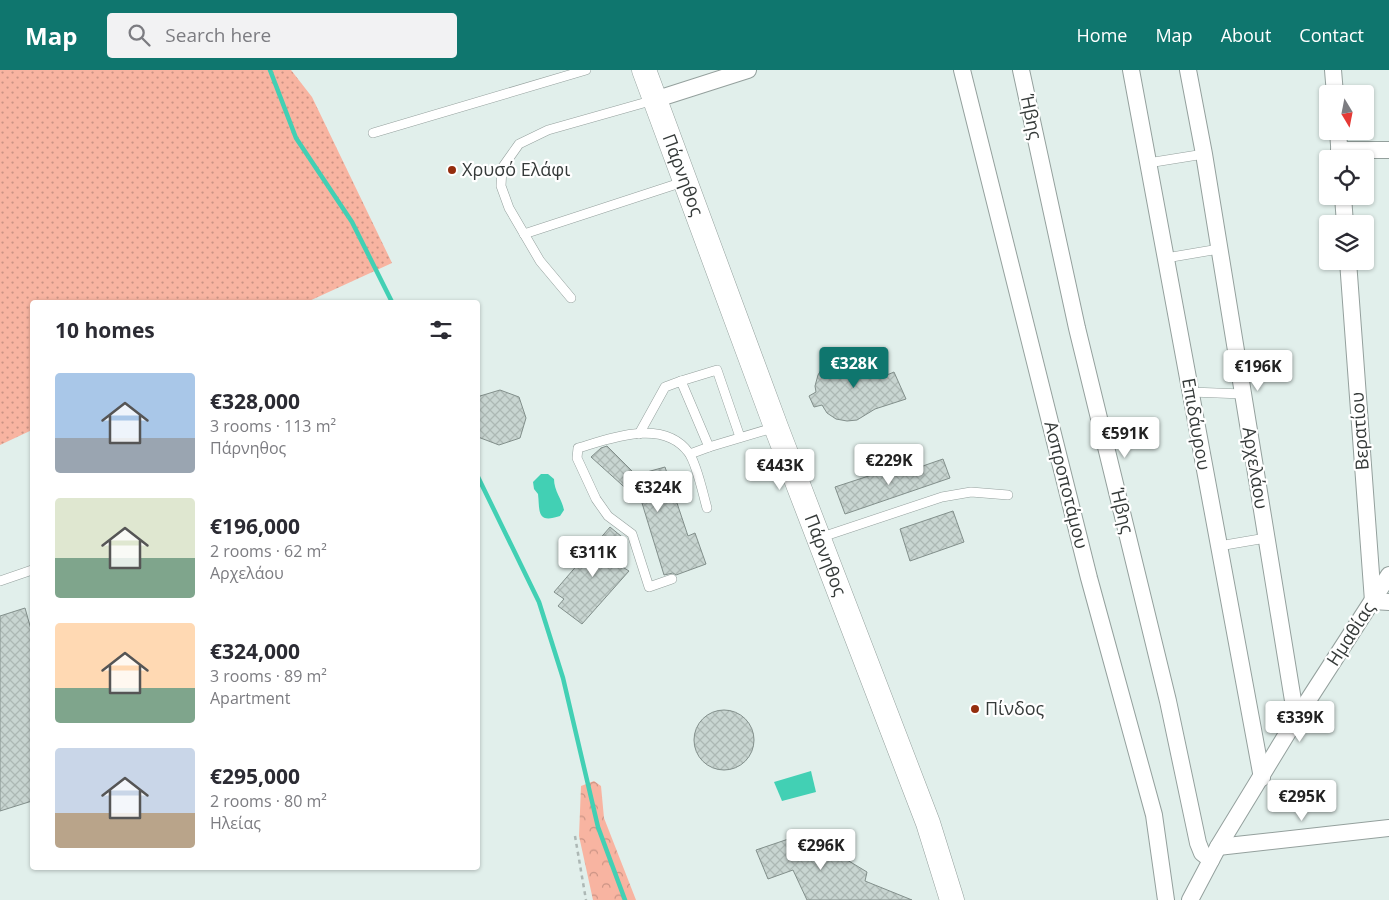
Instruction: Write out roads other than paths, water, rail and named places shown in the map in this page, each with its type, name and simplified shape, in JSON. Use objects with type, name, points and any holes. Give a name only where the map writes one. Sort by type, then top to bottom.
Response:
[{"type":"main road","name":"Πάρνηθος","points":[[644,70],[776,426],[928,823],[952,900]]},
{"type":"street","points":[[654,100],[748,70]]},
{"type":"street","name":"Ασπροποτάμου","points":[[962,70],[1089,578],[1154,815],[1166,900]]},
{"type":"street","name":"Ήβης","points":[[1021,70],[1077,328],[1168,702],[1198,843],[1202,853],[1214,853]]},
{"type":"street","name":"Επιδάυρου","points":[[1131,70],[1262,778]]},
{"type":"street","name":"Αρχελάου","points":[[1188,70],[1220,249],[1296,719]]},
{"type":"street","points":[[1333,70],[1334,85]]},
{"type":"street","points":[[1374,151],[1389,150]]},
{"type":"street","name":"Βερατίου","points":[[1349,270],[1381,601]]},
{"type":"street","name":"Ημαθίας","points":[[1190,900],[1214,853],[1262,778],[1296,719],[1381,601],[1389,575]]},
{"type":"street","points":[[1214,853],[1389,828]]},
{"type":"lane","points":[[373,134],[586,70]]},
{"type":"lane","points":[[571,298],[540,261],[509,208],[501,186],[502,168],[519,144],[548,130],[654,100]]},
{"type":"lane","points":[[1148,164],[1204,154]]},
{"type":"lane","points":[[524,234],[686,181]]},
{"type":"lane","points":[[1166,258],[1220,249]]},
{"type":"lane","points":[[638,434],[665,387],[717,370],[740,437]]},
{"type":"lane","points":[[682,381],[709,447]]},
{"type":"lane","points":[[1191,392],[1243,394]]},
{"type":"lane","points":[[690,454],[776,426]]},
{"type":"lane","points":[[672,579],[649,587],[632,534],[608,516],[596,499],[577,458],[578,448],[613,437],[638,434],[675,438],[690,454],[707,508]]},
{"type":"lane","points":[[819,538],[942,497],[972,492],[1008,495]]},
{"type":"lane","points":[[1219,546],[1266,538]]},
{"type":"lane","points":[[0,581],[30,571]]},
{"type":"waterway","points":[[270,70],[296,138],[352,222],[391,300]]},
{"type":"waterway","points":[[480,481],[539,602],[563,678],[598,827],[625,900]]},
{"type":"place","name":"Χρυσό Ελάφι","points":[[452,170]]},
{"type":"place","name":"Πίνδος","points":[[975,709]]}]
